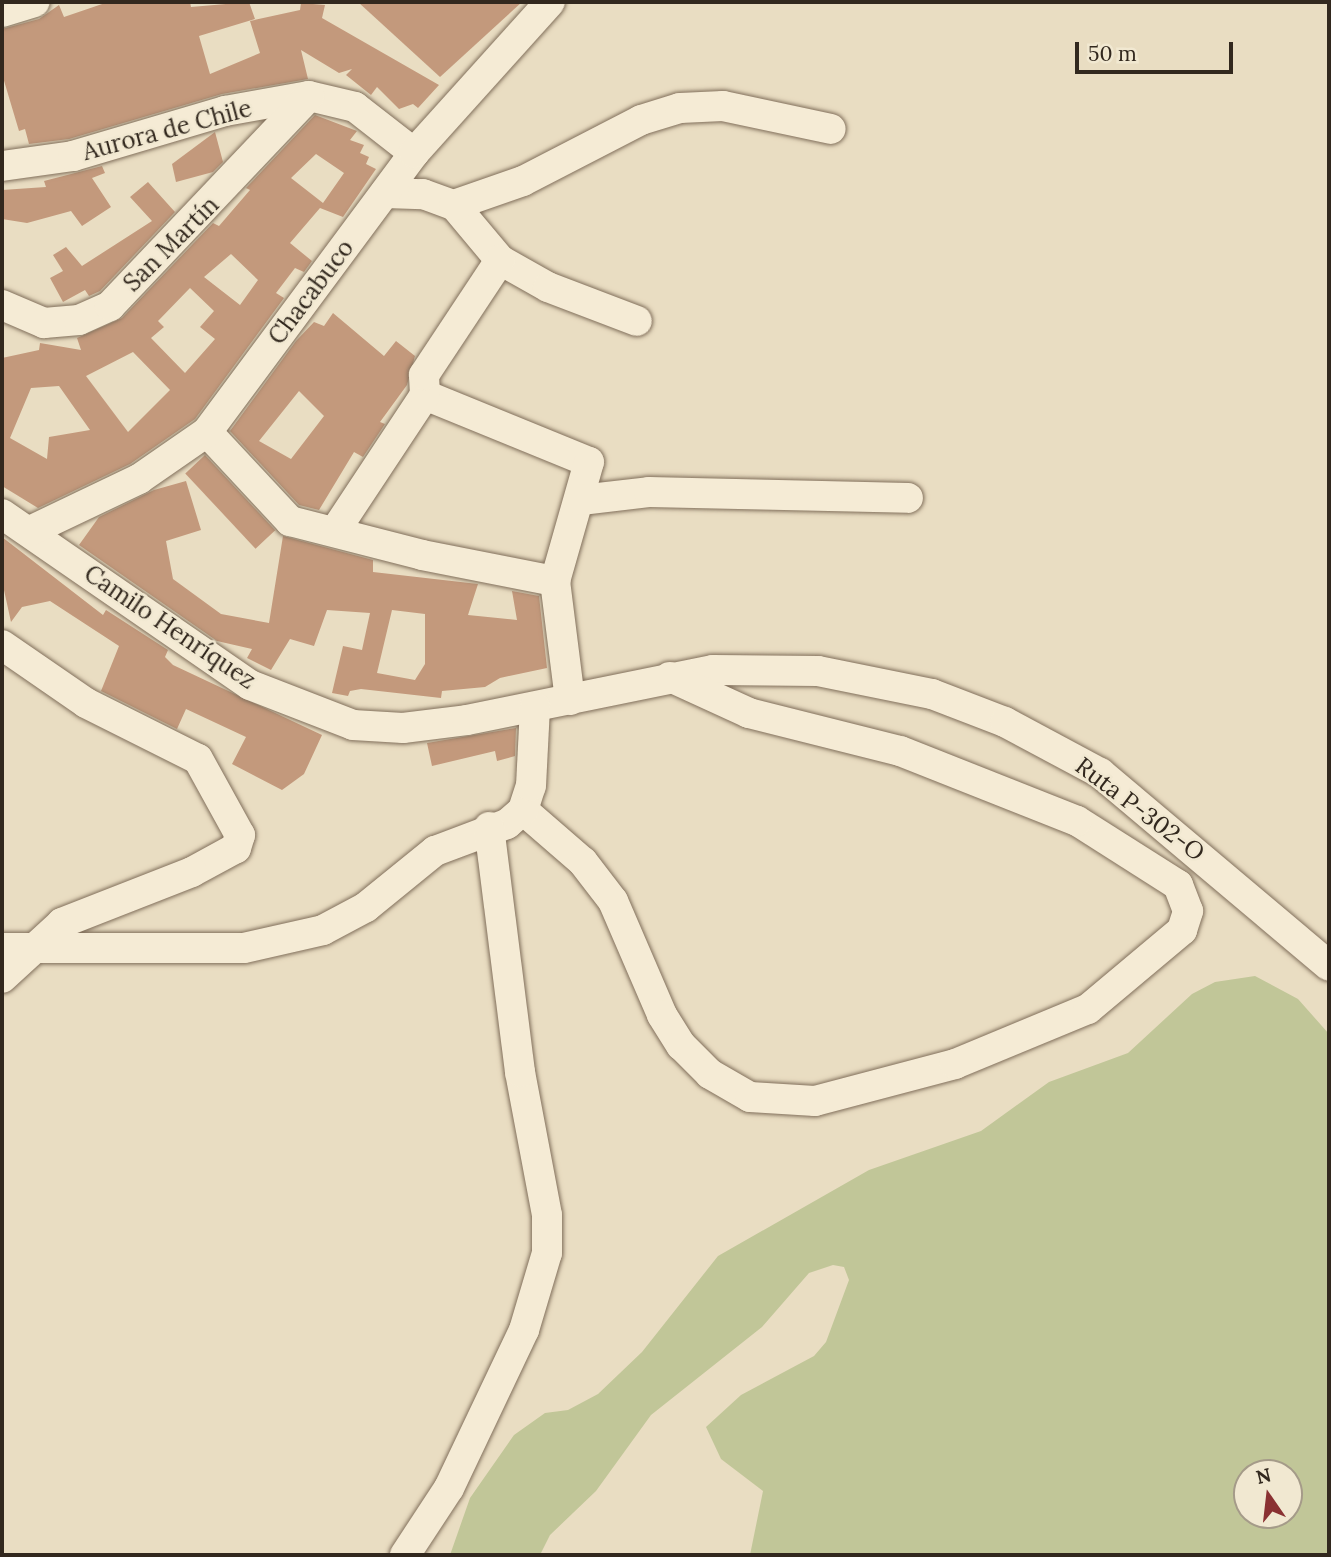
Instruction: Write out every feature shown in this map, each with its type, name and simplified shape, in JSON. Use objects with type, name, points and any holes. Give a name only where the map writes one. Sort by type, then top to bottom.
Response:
[{"type":"street","points":[[2,12],[34,2]]},
{"type":"street","name":"Chacabuco","points":[[30,531],[139,480],[207,432],[414,153],[555,3]]},
{"type":"street","points":[[321,97],[355,107],[414,153]]},
{"type":"street","name":"Aurora de Chile","points":[[2,166],[73,156],[225,111],[321,97]]},
{"type":"street","name":"San Martín","points":[[2,305],[44,323],[79,320],[110,306],[321,97]]},
{"type":"street","points":[[454,205],[523,181],[641,120],[680,108],[723,106],[831,129]]},
{"type":"street","points":[[385,193],[423,194],[454,205],[500,260],[548,287],[637,321]]},
{"type":"street","points":[[335,531],[425,395],[424,375],[500,260]]},
{"type":"street","points":[[2,948],[244,948],[300,938],[346,919],[435,851],[489,827],[507,824],[523,810],[553,704],[555,581],[591,468],[584,457],[425,395]]},
{"type":"street","points":[[207,432],[290,521],[422,555],[555,581]]},
{"type":"street","points":[[581,500],[649,492],[908,498]]},
{"type":"street","name":"Camilo Henríquez","points":[[2,514],[250,685],[353,725],[403,728],[553,704]]},
{"type":"street","points":[[2,645],[86,703],[198,759],[240,835],[236,848],[214,860],[81,912],[35,946],[2,978]]},
{"type":"street","name":"Ruta P-302-O","points":[[553,704],[670,677],[783,668],[854,676],[932,694],[1005,722],[1134,797],[1329,966]]},
{"type":"street","points":[[523,810],[602,884],[681,1045],[710,1074],[750,1097],[816,1101],[955,1065],[1088,1009],[1182,930],[1188,911],[1178,885],[1077,821],[900,751],[749,713],[670,677]]},
{"type":"street","points":[[405,1555],[449,1488],[528,1321],[547,1253],[545,1203],[520,1072],[489,827]]},
{"type":"green space","points":[[1255,976],[1298,999],[1329,1034],[1329,1555],[750,1555],[763,1491],[721,1459],[706,1427],[741,1395],[814,1356],[826,1342],[849,1280],[844,1267],[833,1265],[809,1273],[762,1327],[651,1415],[596,1491],[550,1535],[540,1555],[450,1555],[470,1498],[514,1435],[545,1413],[568,1410],[598,1394],[642,1352],[718,1256],[869,1170],[981,1131],[1049,1082],[1128,1053],[1192,994],[1215,982]]},
{"type":"building","points":[[108,2],[190,2],[191,7],[249,2],[255,19],[199,36],[210,74],[260,53],[250,21],[300,10],[301,3],[325,5],[322,18],[439,85],[418,108],[413,104],[399,109],[377,87],[371,95],[346,75],[352,69],[339,73],[301,50],[308,79],[222,94],[69,139],[29,144],[25,129],[19,131],[2,74],[2,29],[39,19],[59,5],[64,17]]},
{"type":"building","points":[[358,2],[522,2],[440,77]]},
{"type":"building","points":[[315,115],[357,131],[350,140],[364,145],[360,153],[369,157],[366,164],[376,169],[343,217],[320,208],[290,243],[312,261],[304,272],[295,268],[276,293],[284,298],[195,419],[130,464],[38,508],[2,486],[2,358],[39,350],[40,343],[81,350],[77,338],[122,318],[213,223],[219,226],[250,190],[246,188]],"holes":[[[316,154],[344,173],[323,203],[291,178]],[[231,254],[258,280],[240,305],[204,277]],[[190,288],[214,311],[200,327],[215,339],[185,373],[151,338],[164,327],[158,321]],[[133,352],[170,390],[128,432],[86,376]],[[59,386],[90,430],[49,437],[47,459],[10,438],[31,388]]]},
{"type":"building","points":[[215,132],[223,162],[213,172],[176,182],[172,164]]},
{"type":"building","points":[[102,166],[105,173],[92,178],[111,207],[82,226],[71,211],[27,223],[2,219],[2,190],[46,187],[44,181]]},
{"type":"building","points":[[148,182],[175,212],[100,291],[89,296],[85,290],[63,302],[50,278],[63,271],[53,255],[66,247],[82,266],[152,221],[130,197]]},
{"type":"building","points":[[333,313],[384,356],[396,341],[415,356],[407,385],[380,422],[385,424],[363,457],[354,452],[319,510],[299,505],[230,431],[296,341],[314,322],[324,326]],"holes":[[[299,391],[324,416],[291,459],[259,441]]]},
{"type":"building","points":[[205,455],[275,530],[255,549],[185,473]]},
{"type":"building","points":[[186,481],[201,530],[166,541],[173,579],[221,614],[269,623],[283,536],[373,560],[373,572],[478,584],[468,615],[517,620],[512,591],[539,596],[547,668],[500,678],[485,687],[442,691],[441,698],[361,689],[350,691],[348,696],[332,693],[343,646],[362,650],[370,613],[327,610],[314,646],[290,639],[271,670],[247,658],[252,649],[217,641],[79,545],[99,517],[154,490]],"holes":[[[392,610],[425,614],[425,664],[415,680],[377,673]]]},
{"type":"building","points":[[2,537],[103,615],[106,610],[168,650],[165,657],[173,665],[322,735],[304,774],[282,790],[232,764],[246,737],[186,709],[177,729],[101,691],[119,646],[50,601],[22,607],[11,622],[2,581]]},
{"type":"building","points":[[516,728],[515,756],[497,761],[495,751],[432,766],[427,743]]}]
